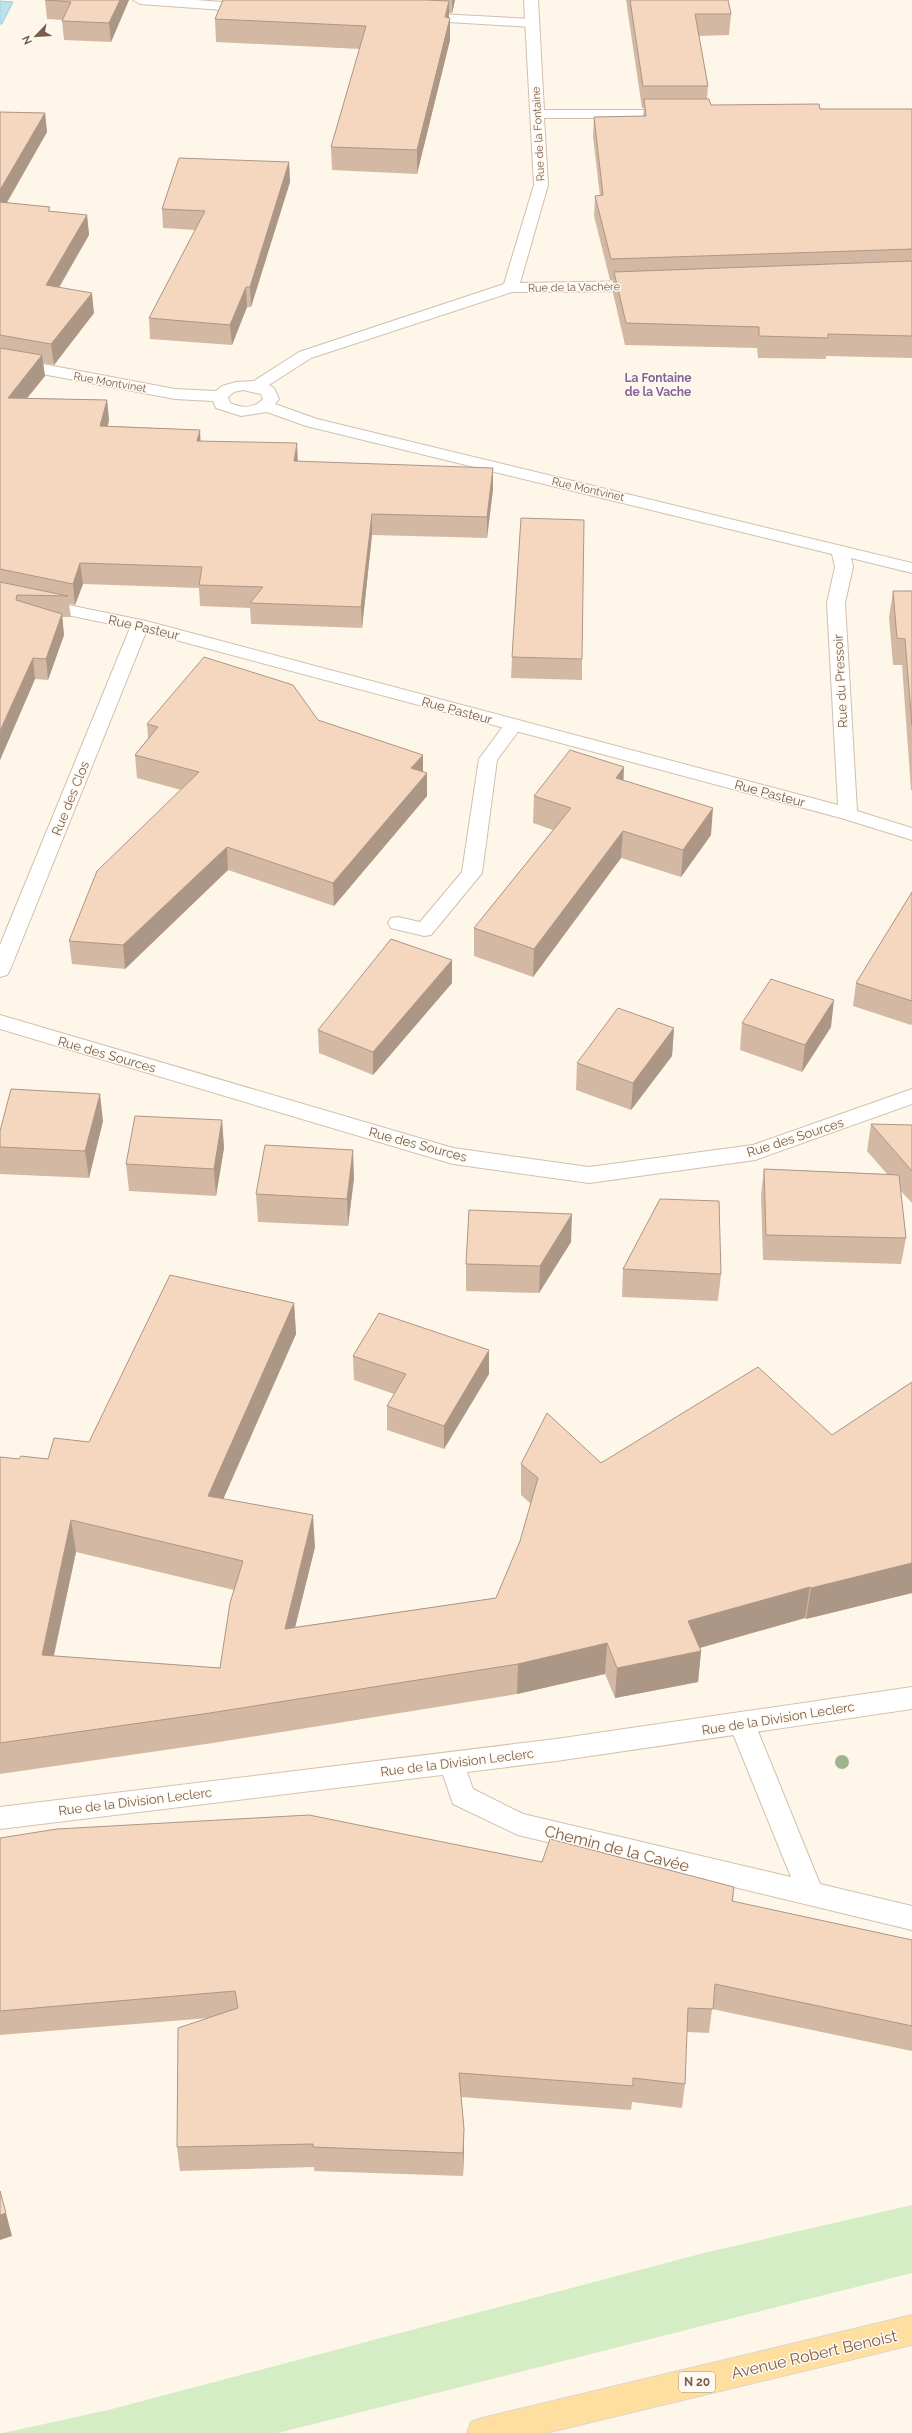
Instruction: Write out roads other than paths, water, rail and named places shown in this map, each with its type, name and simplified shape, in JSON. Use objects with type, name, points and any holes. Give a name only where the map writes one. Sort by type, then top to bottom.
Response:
[{"type":"main road","name":"Avenue Robert Benoist","points":[[482,2433],[912,2330]]},
{"type":"street","points":[[140,0],[261,9]]},
{"type":"street","name":"Rue de la Fontaine","points":[[511,287],[541,185],[531,0]]},
{"type":"street","points":[[404,16],[532,22]]},
{"type":"street","points":[[537,114],[684,114]]},
{"type":"street","name":"Rue de la Vachère","points":[[257,386],[305,355],[511,287],[582,288],[658,285]]},
{"type":"street","name":"Rue Montvinet","points":[[0,361],[175,394],[220,396]]},
{"type":"street","points":[[234,386],[257,386],[268,391],[270,395],[271,399],[266,406],[251,412],[234,411],[222,405],[220,396],[228,389],[234,386]]},
{"type":"street","name":"Rue Montvinet","points":[[266,406],[312,423],[912,568]]},
{"type":"street","name":"Rue du Pressoir","points":[[840,550],[844,567],[836,603],[848,814]]},
{"type":"street","name":"Rue Pasteur","points":[[0,596],[140,625],[848,814],[912,834]]},
{"type":"street","name":"Rue des Clos","points":[[0,970],[140,625]]},
{"type":"street","points":[[398,923],[424,930],[472,873],[488,759],[514,725]]},
{"type":"street","name":"Rue des Sources","points":[[0,1022],[453,1156],[589,1175],[755,1152],[912,1096]]},
{"type":"street","name":"Rue de la Division Leclerc","points":[[0,1818],[452,1763],[742,1724],[912,1698]]},
{"type":"street","points":[[742,1724],[811,1894]]},
{"type":"street","name":"Chemin de la Cavée","points":[[452,1763],[462,1796],[518,1824],[912,1918]]},
{"type":"water","points":[[0,1],[13,2],[2,24],[0,24]]},
{"type":"district","name":"La Fontaine de la Vache","points":[[658,385]]}]
